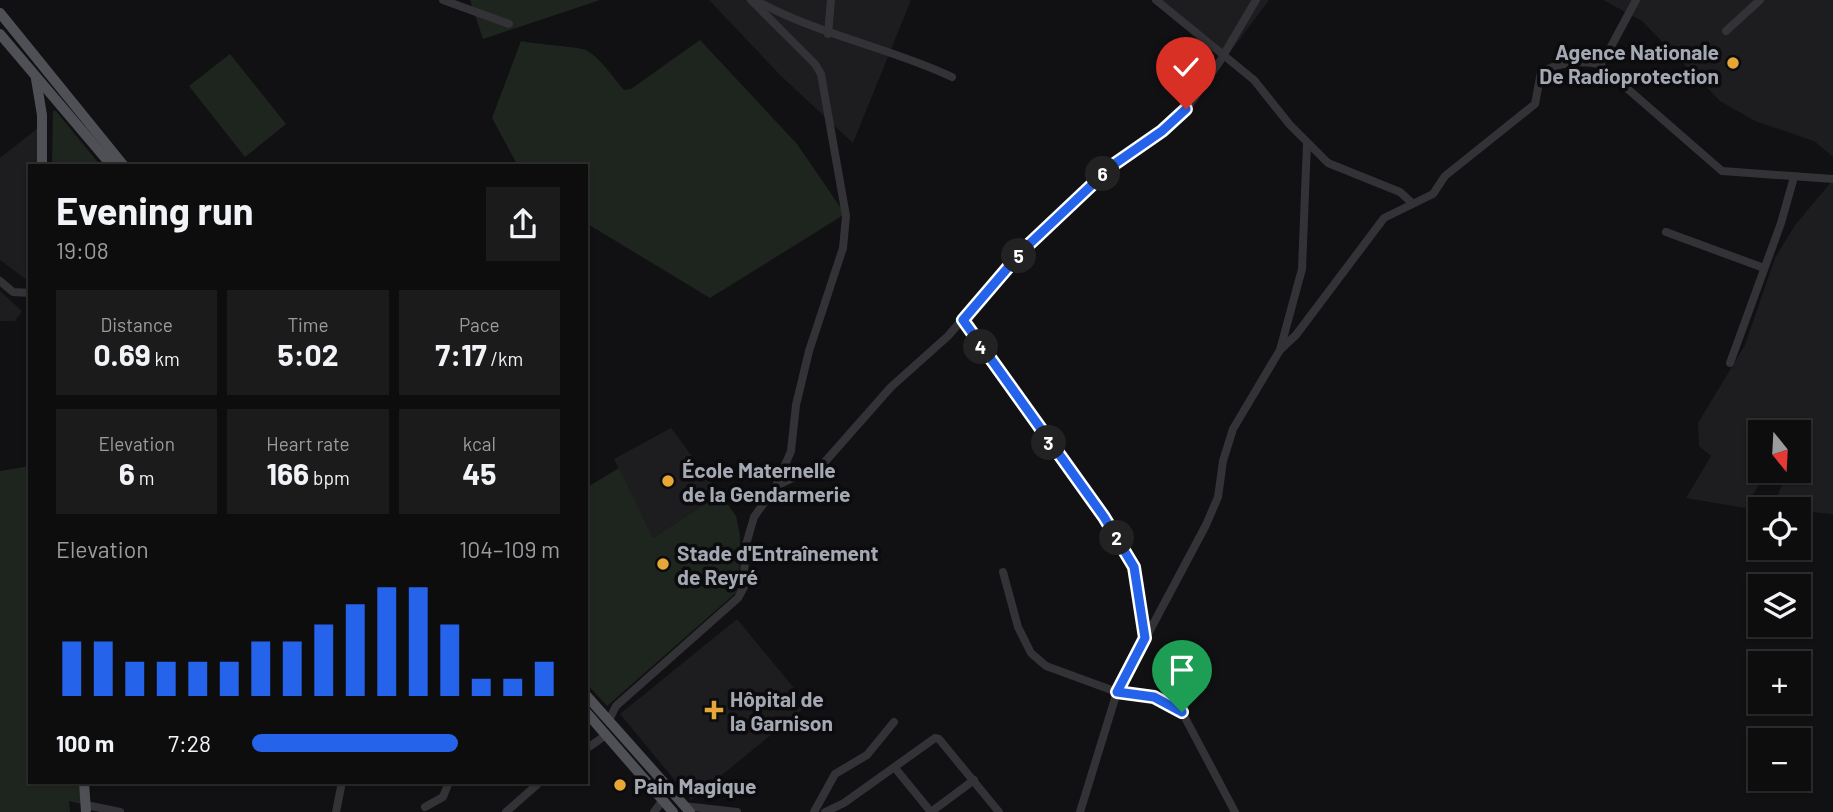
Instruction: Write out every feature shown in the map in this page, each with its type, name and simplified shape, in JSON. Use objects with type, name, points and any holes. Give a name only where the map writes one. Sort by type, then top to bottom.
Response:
[{"type":"main road","points":[[0,13],[122,164]]},
{"type":"main road","points":[[0,34],[110,164]]},
{"type":"main road","points":[[25,45],[35,76],[42,115],[42,164]]},
{"type":"main road","points":[[588,697],[687,809]]},
{"type":"main road","points":[[588,714],[666,807]]},
{"type":"main road","points":[[84,784],[86,808]]},
{"type":"street","points":[[443,0],[509,24]]},
{"type":"street","points":[[753,0],[828,34],[926,65],[951,77]]},
{"type":"street","points":[[609,720],[616,706],[738,598],[744,587],[746,537],[754,517],[776,486],[791,451],[796,405],[809,351],[843,248],[846,216],[821,74],[815,64],[753,0]]},
{"type":"street","points":[[828,34],[831,0]]},
{"type":"street","points":[[1156,0],[1258,84],[1307,143],[1338,168],[1400,192],[1411,202]]},
{"type":"street","points":[[776,486],[823,464],[891,387],[963,320],[1023,250],[1113,165],[1183,114],[1256,0]]},
{"type":"street","points":[[1599,64],[1636,0]]},
{"type":"street","points":[[1726,31],[1760,0]]},
{"type":"street","points":[[1080,812],[1117,692],[1210,516],[1218,496],[1223,461],[1233,429],[1280,350],[1305,324],[1363,249],[1377,226],[1411,202],[1433,194],[1445,176],[1535,104],[1541,72],[1551,67],[1586,61],[1599,64],[1722,172],[1833,179]]},
{"type":"street","points":[[1280,350],[1302,269],[1307,143]]},
{"type":"street","points":[[1730,363],[1794,177]]},
{"type":"street","points":[[1666,232],[1764,268]]},
{"type":"street","points":[[0,281],[13,292],[28,293]]},
{"type":"street","points":[[963,320],[1104,517],[1134,567],[1145,638]]},
{"type":"street","points":[[1003,572],[1018,628],[1031,653],[1046,666],[1117,692],[1154,697],[1182,712],[1235,812]]},
{"type":"street","points":[[814,812],[835,774],[864,758],[894,722]]},
{"type":"street","points":[[588,748],[607,735]]},
{"type":"street","points":[[825,812],[895,768],[933,740],[939,739],[999,812]]},
{"type":"street","points":[[895,768],[931,812],[974,780]]},
{"type":"street","points":[[336,812],[342,784]]},
{"type":"street","points":[[425,807],[443,797],[448,784]]},
{"type":"street","points":[[506,812],[538,784]]},
{"type":"street","points":[[654,812],[666,807]]},
{"type":"street","points":[[86,808],[120,812]]},
{"type":"street","points":[[687,809],[737,812]]},
{"type":"shaded area","points":[[470,0],[600,0],[483,39]]},
{"type":"shaded area","points":[[709,0],[911,0],[853,143],[781,76]]},
{"type":"shaded area","points":[[1156,0],[1269,0],[1225,59]]},
{"type":"shaded area","points":[[1603,0],[1833,0],[1833,157],[1814,141],[1755,121],[1720,101],[1642,21]]},
{"type":"shaded area","points":[[700,40],[797,144],[845,214],[710,298],[588,224],[588,164],[517,164],[492,118],[521,41],[586,50],[602,63],[624,90],[631,89]]},
{"type":"shaded area","points":[[230,54],[286,124],[245,157],[189,86]]},
{"type":"shaded area","points":[[53,111],[56,111],[99,164],[52,164]]},
{"type":"shaded area","points":[[38,128],[37,164],[28,164],[27,280],[0,260],[0,158]]},
{"type":"shaded area","points":[[1833,180],[1833,514],[1811,512],[1811,497],[1777,497],[1782,483],[1811,483],[1811,420],[1748,420],[1748,483],[1760,483],[1752,497],[1748,497],[1745,508],[1686,498],[1711,456],[1699,446],[1698,423],[1745,345],[1775,258],[1795,225]]},
{"type":"shaded area","points":[[0,291],[22,311],[15,321],[0,321]]},
{"type":"shaded area","name":"École Maternelle de la Gendarmerie","points":[[671,428],[720,494],[653,538],[614,459]]},
{"type":"shaded area","points":[[28,466],[28,784],[82,784],[86,805],[69,801],[70,812],[0,812],[0,471]]},
{"type":"shaded area","name":"Stade d'Entraînement de Reyré","points":[[619,468],[653,538],[720,494],[736,516],[740,535],[739,590],[607,706],[588,685],[588,487]]},
{"type":"shaded area","name":"Hôpital de la Garnison","points":[[737,619],[808,705],[691,800],[620,714]]},
{"type":"place","name":"Agence Nationale De Radioprotection","points":[[1733,63]]},
{"type":"place","name":"École Maternelle de la Gendarmerie","points":[[668,481]]},
{"type":"place","name":"Stade d'Entraînement de Reyré","points":[[663,564]]},
{"type":"place","name":"Hôpital de la Garnison","points":[[714,710]]},
{"type":"place","name":"Pain Magique","points":[[620,785]]},
{"type":"route","points":[[1182,712],[1169,702],[1154,697],[1117,692],[1145,638],[1134,567],[1104,517],[1024,410],[963,320],[1023,250],[1113,165],[1162,131],[1186,109]]}]
